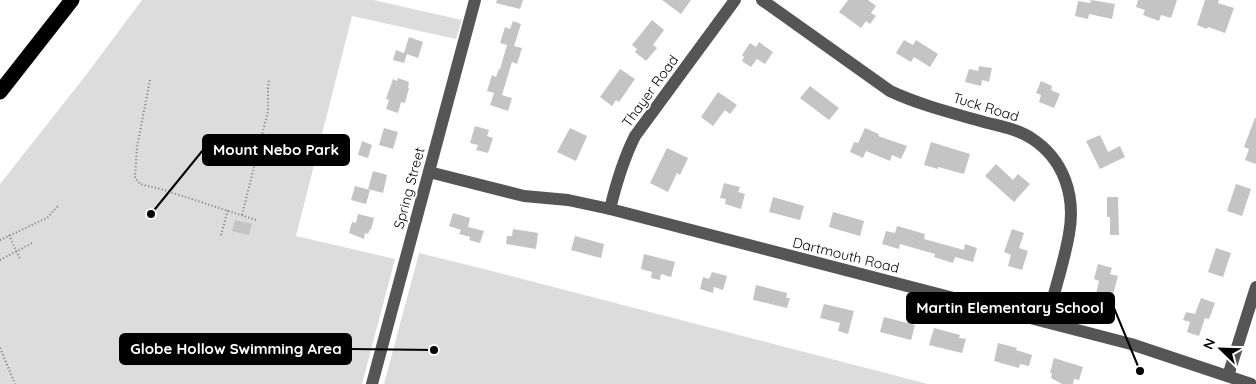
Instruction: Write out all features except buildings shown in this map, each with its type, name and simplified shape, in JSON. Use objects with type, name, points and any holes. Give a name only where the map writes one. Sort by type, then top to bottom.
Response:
[{"type":"highway","points":[[0,92],[72,0]]},
{"type":"street","name":"Spring Street","points":[[372,384],[475,0]]},
{"type":"street","name":"Thayer Road","points":[[610,209],[616,182],[635,136],[735,0]]},
{"type":"street","name":"Tuck Road","points":[[762,0],[890,91],[912,101],[1009,129],[1030,137],[1046,149],[1058,164],[1068,184],[1072,208],[1070,233],[1046,322]]},
{"type":"street","name":"Dartmouth Road","points":[[429,172],[524,196],[568,200],[610,209],[1147,349],[1251,384]]},
{"type":"street","points":[[1228,376],[1256,287]]},
{"type":"path","points":[[150,80],[137,148],[135,178],[137,181],[140,184],[256,220]]},
{"type":"path","points":[[242,215],[268,111],[269,80]]},
{"type":"path","points":[[0,240],[47,218],[58,206]]},
{"type":"path","points":[[221,235],[228,210]]},
{"type":"path","points":[[9,235],[20,259]]},
{"type":"path","points":[[0,260],[34,242]]},
{"type":"path","points":[[0,348],[15,384]]},
{"type":"shaded area","points":[[142,0],[373,0],[462,20],[456,39],[352,16],[296,236],[395,259],[362,384],[0,384],[0,184]]},
{"type":"shaded area","points":[[419,253],[488,270],[928,384],[384,384]]},
{"type":"place","name":"Mount Nebo Park","points":[[151,214]]},
{"type":"place","name":"Globe Hollow Swimming Area","points":[[434,350]]},
{"type":"place","name":"Martin Elementary School","points":[[1140,371]]}]
